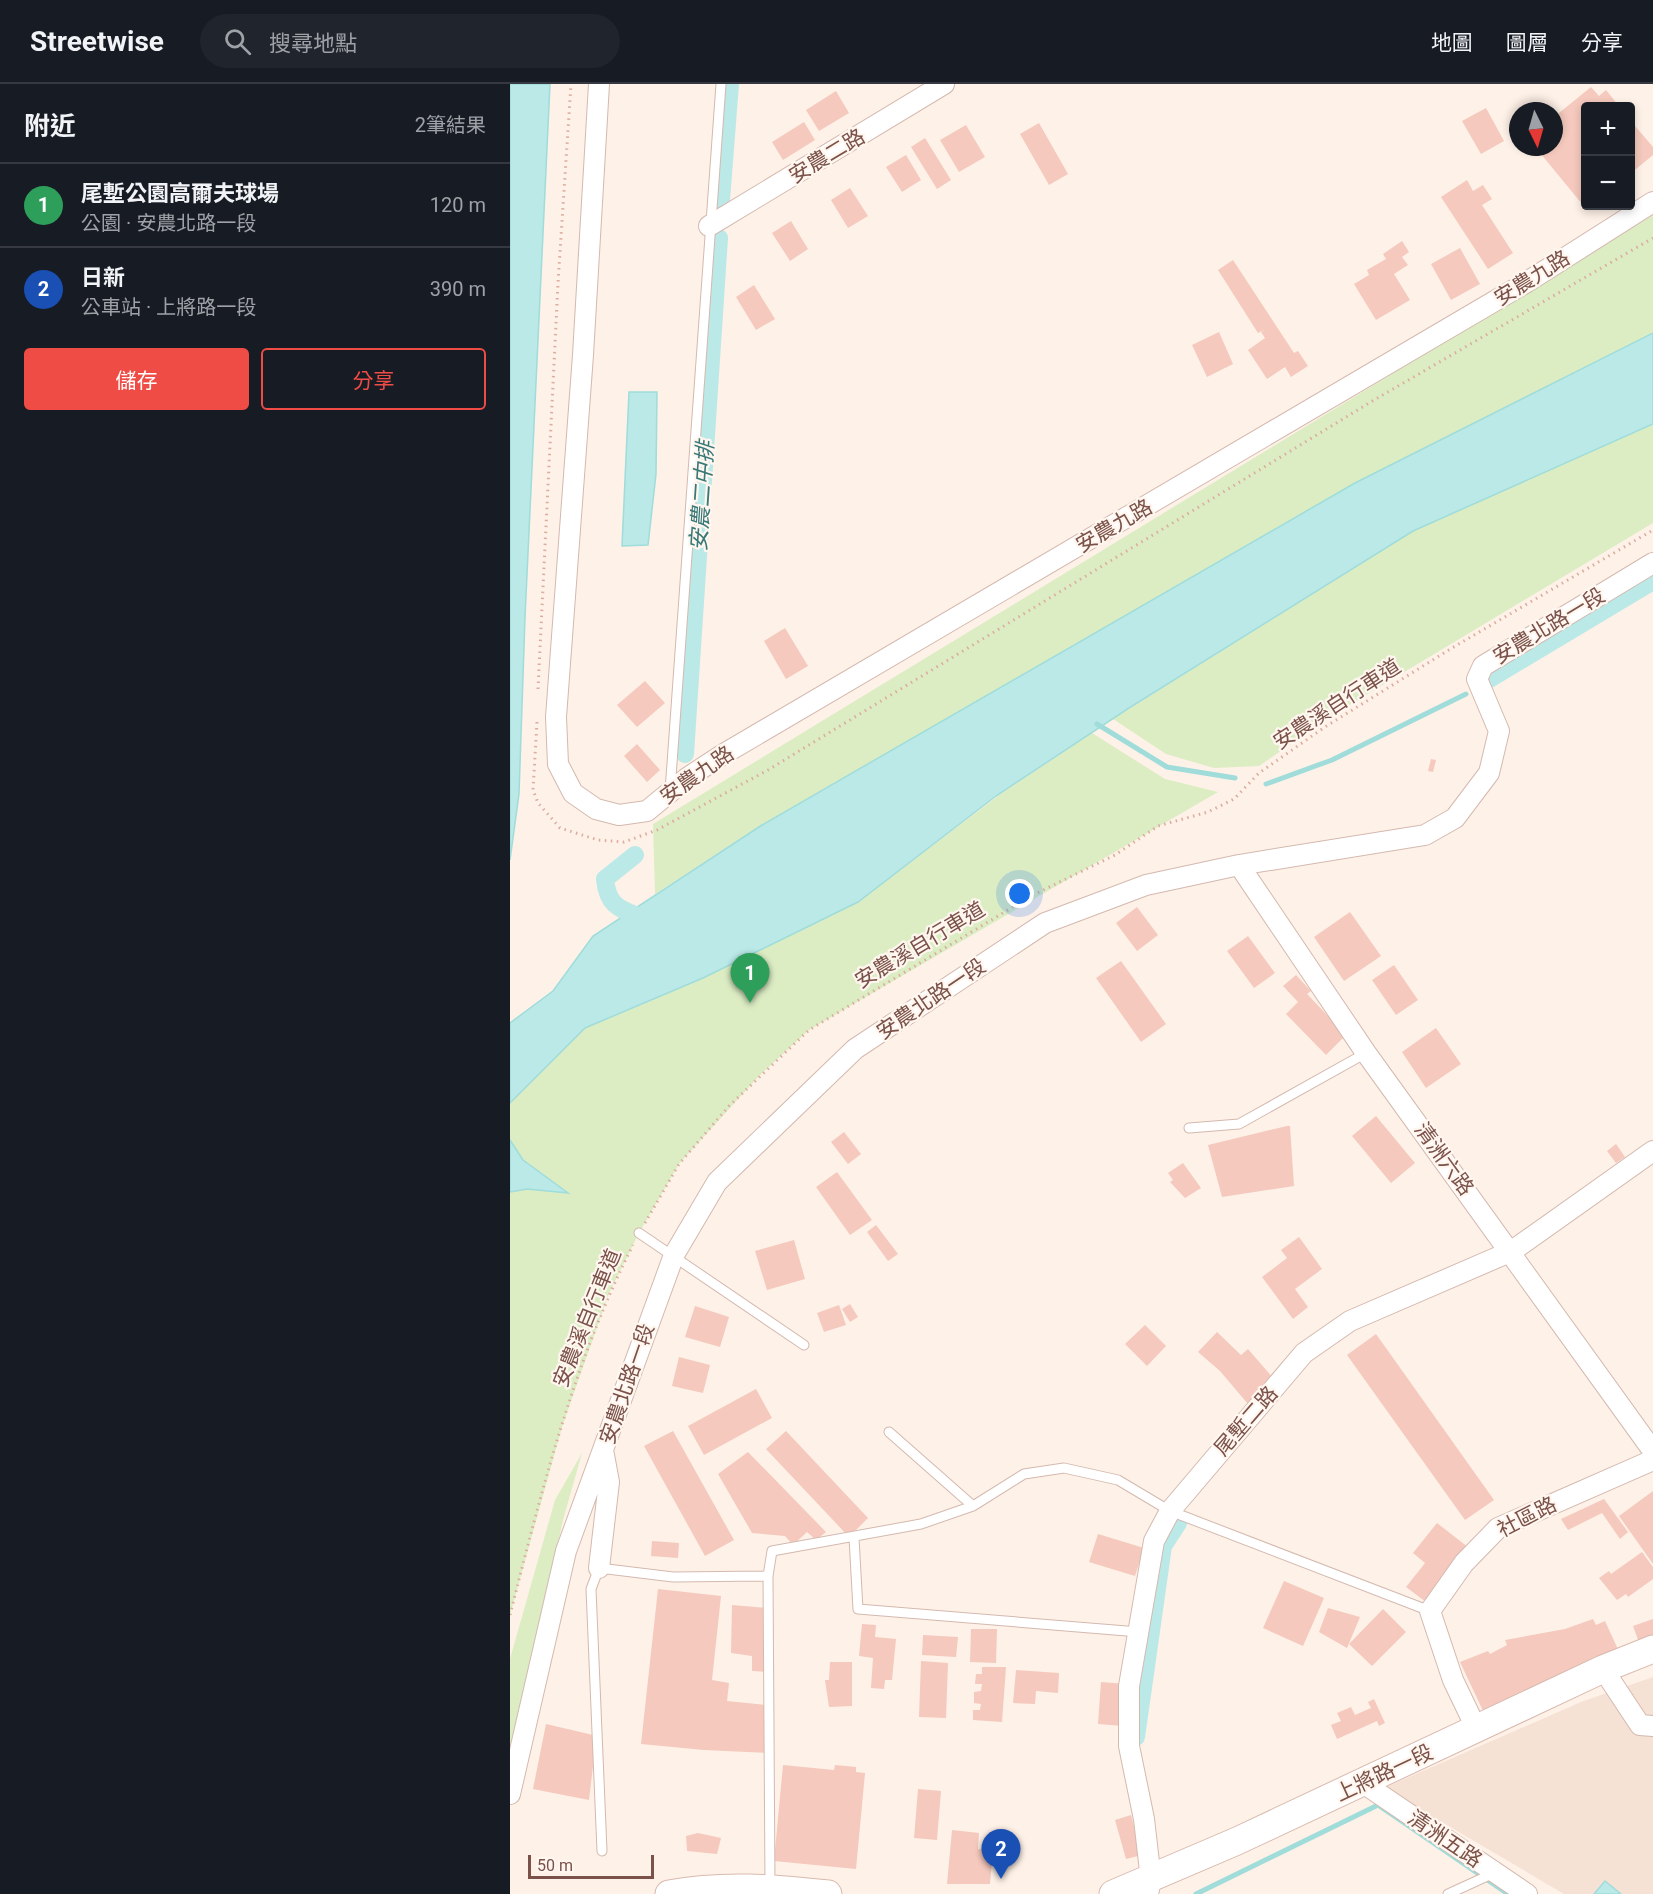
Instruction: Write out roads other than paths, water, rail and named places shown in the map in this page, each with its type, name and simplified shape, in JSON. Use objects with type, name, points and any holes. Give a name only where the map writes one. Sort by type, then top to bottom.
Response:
[{"type":"main road","name":"上將路一段","points":[[1113,1894],[1149,1887],[1603,1669],[1653,1648]]},
{"type":"main road","points":[[669,1894],[705,1887],[770,1887],[828,1894]]},
{"type":"street","name":"安農九路","points":[[599,84],[584,355],[556,717],[558,764],[573,792],[596,809],[619,815],[647,811],[670,791],[722,755],[1496,300],[1653,202]]},
{"type":"street","name":"安農二路","points":[[709,226],[944,84]]},
{"type":"street","name":"安農北路一段","points":[[510,1794],[566,1551],[674,1255],[717,1182],[855,1049],[1046,923],[1146,885],[1239,865],[1425,835],[1455,818],[1489,773],[1499,731],[1477,680],[1484,666],[1653,563]]},
{"type":"street","name":"清洲六路","points":[[1239,865],[1366,1053],[1512,1251],[1653,1451]]},
{"type":"street","name":"尾塹二路","points":[[1149,1887],[1144,1819],[1129,1746],[1129,1686],[1154,1540],[1170,1511],[1304,1353],[1350,1321],[1512,1251],[1653,1151]]},
{"type":"street","points":[[599,1568],[609,1482],[603,1454]]},
{"type":"street","name":"社區路","points":[[1430,1611],[1464,1563],[1498,1528],[1653,1460]]},
{"type":"street","points":[[1430,1611],[1453,1680],[1477,1730]]},
{"type":"street","points":[[1603,1669],[1640,1725],[1653,1726]]},
{"type":"street","name":"清洲五路","points":[[1363,1783],[1527,1894]]},
{"type":"lane","points":[[670,791],[721,84]]},
{"type":"lane","points":[[1189,1128],[1239,1124],[1366,1053]]},
{"type":"lane","points":[[639,1233],[804,1345]]},
{"type":"lane","points":[[889,1432],[973,1506]]},
{"type":"lane","points":[[770,1887],[768,1576],[772,1551],[854,1538],[921,1524],[973,1506],[1024,1474],[1064,1468],[1118,1480],[1170,1511],[1430,1611]]},
{"type":"lane","points":[[854,1538],[858,1609],[1139,1632]]},
{"type":"lane","points":[[602,1851],[591,1589],[599,1568],[673,1577],[768,1576]]},
{"type":"lane","points":[[1448,1894],[1494,1873]]},
{"type":"water","points":[[510,84],[550,84],[519,794],[510,860]]},
{"type":"water","points":[[1653,333],[1653,424],[1413,531],[1129,708],[996,796],[858,902],[703,978],[585,1028],[510,1103],[510,1023],[553,991],[593,936],[762,825],[1355,483]]},
{"type":"water","points":[[629,392],[657,392],[656,474],[648,545],[622,546]]},
{"type":"water","points":[[510,1140],[523,1160],[568,1193],[527,1189],[510,1192]]},
{"type":"water","points":[[1605,1881],[1621,1894],[1594,1894]]},
{"type":"waterway","name":"安農二中排","points":[[721,200],[730,84]]},
{"type":"waterway","name":"安農二中排","points":[[685,754],[719,238]]},
{"type":"waterway","points":[[1486,681],[1653,581]]},
{"type":"waterway","points":[[1266,784],[1332,760],[1466,694]]},
{"type":"waterway","points":[[1097,724],[1167,767],[1235,778]]},
{"type":"waterway","name":"安農二中排","points":[[635,855],[605,879],[607,889],[609,897],[618,907],[647,920],[649,924]]},
{"type":"waterway","points":[[1136,1737],[1163,1546],[1178,1523]]},
{"type":"waterway","points":[[1196,1894],[1378,1805],[1508,1894]]},
{"type":"place","name":"尾塹公園高爾夫球場","points":[[750,1003]]},
{"type":"place","name":"日新","points":[[1001,1879]]}]
